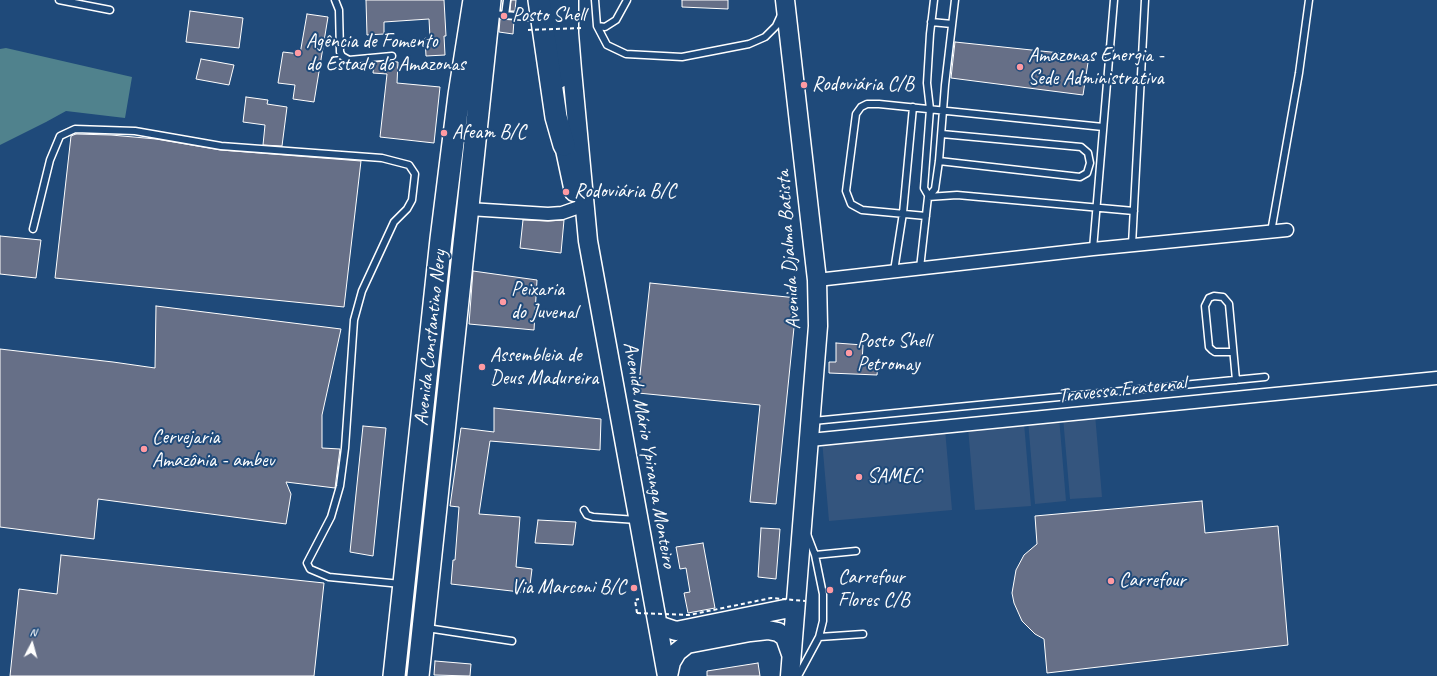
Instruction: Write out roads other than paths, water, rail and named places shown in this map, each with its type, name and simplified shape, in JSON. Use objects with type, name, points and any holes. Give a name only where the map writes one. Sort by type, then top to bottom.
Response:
[{"type":"highway","points":[[460,95],[464,0]]},
{"type":"highway","name":"Avenida Constantino Nery","points":[[394,676],[441,239],[460,95],[490,7]]},
{"type":"highway","name":"Avenida Constantino Nery","points":[[418,676],[490,7]]},
{"type":"highway","points":[[536,16],[556,117],[564,145]]},
{"type":"main road","name":"Avenida Mário Ypiranga Monteiro","points":[[556,0],[558,63],[564,145],[582,206]]},
{"type":"main road","name":"Avenida Mário Ypiranga Monteiro","points":[[569,0],[569,33],[582,206],[667,676]]},
{"type":"main road","name":"Avenida Djalma Batista","points":[[786,2],[817,280],[818,326],[810,440],[802,520],[800,604],[791,654],[790,676]]},
{"type":"main road","points":[[658,626],[676,631],[800,604]]},
{"type":"main road","points":[[667,676],[676,652],[686,644],[750,632],[768,630],[778,632],[785,637],[791,654]]},
{"type":"street","points":[[469,208],[548,214],[562,213],[582,206]]},
{"type":"street","points":[[817,280],[1287,230]]},
{"type":"street","name":"Travessa Fraternal","points":[[810,440],[1437,378]]},
{"type":"lane","points":[[59,0],[110,10]]},
{"type":"lane","points":[[335,0],[339,10],[340,52],[342,56],[349,60],[392,56]]},
{"type":"lane","points":[[490,7],[507,0]]},
{"type":"lane","points":[[595,0],[596,26],[607,45],[626,54],[682,57],[749,44],[765,37],[776,26],[786,2]]},
{"type":"lane","points":[[596,26],[606,27],[616,20],[627,0]]},
{"type":"lane","points":[[920,268],[928,196],[924,188],[930,109],[927,83],[934,0]]},
{"type":"lane","points":[[928,196],[936,189],[954,0]]},
{"type":"lane","points":[[1093,250],[1114,0]]},
{"type":"lane","points":[[1132,246],[1145,0]]},
{"type":"lane","points":[[1271,232],[1299,72],[1309,0]]},
{"type":"lane","points":[[490,7],[536,16]]},
{"type":"lane","points":[[931,22],[952,24]]},
{"type":"lane","points":[[926,216],[862,210],[851,204],[846,191],[856,114],[860,107],[867,104],[879,104],[1104,127]]},
{"type":"lane","points":[[894,271],[903,213],[912,107]]},
{"type":"lane","points":[[33,229],[50,160],[60,136],[75,129],[135,131],[221,146],[382,158],[409,165],[415,174],[412,200],[407,209],[394,222],[362,290],[354,320],[345,448],[340,486],[331,517],[307,563],[310,569],[329,577],[404,584]]},
{"type":"lane","points":[[939,161],[1080,177],[1087,173],[1090,163],[1088,153],[1081,147],[942,134]]},
{"type":"lane","points":[[928,196],[957,195],[1134,211]]},
{"type":"lane","points":[[1234,352],[1215,352],[1209,347],[1205,306],[1209,298],[1214,296],[1223,297],[1229,304],[1234,352],[1236,380]]},
{"type":"lane","points":[[811,421],[1265,377]]},
{"type":"lane","points":[[584,510],[587,515],[593,517],[639,520]]},
{"type":"lane","name":"Avenida Djalma Batista","points":[[798,676],[819,637],[823,621],[823,594],[815,555],[802,520]]},
{"type":"lane","points":[[815,555],[856,551]]},
{"type":"lane","points":[[423,628],[512,641]]},
{"type":"lane","points":[[819,637],[863,634]]},
{"type":"place","name":"Posto Shell","points":[[504,16]]},
{"type":"place","name":"Agência de Fomento do Estado do Amazonas","points":[[298,53]]},
{"type":"place","name":"Amazonas Energia - Sede Administrativa","points":[[1020,67]]},
{"type":"place","name":"Rodoviária C/B","points":[[804,85]]},
{"type":"place","name":"Afeam B/C","points":[[444,133]]},
{"type":"place","name":"Rodoviária B/C","points":[[566,192]]},
{"type":"place","name":"Peixaria do Juvenal","points":[[503,302]]},
{"type":"place","name":"Posto Shell Petromay","points":[[849,353]]},
{"type":"place","name":"Assembleia de Deus Madureira","points":[[482,367]]},
{"type":"place","name":"Cervejaria Amazônia - ambev","points":[[144,449]]},
{"type":"place","name":"SAMEC","points":[[859,477]]},
{"type":"place","name":"Carrefour","points":[[1111,581]]},
{"type":"place","name":"Via Marconi B/C","points":[[634,588]]},
{"type":"place","name":"Carrefour Flores C/B","points":[[830,590]]}]
